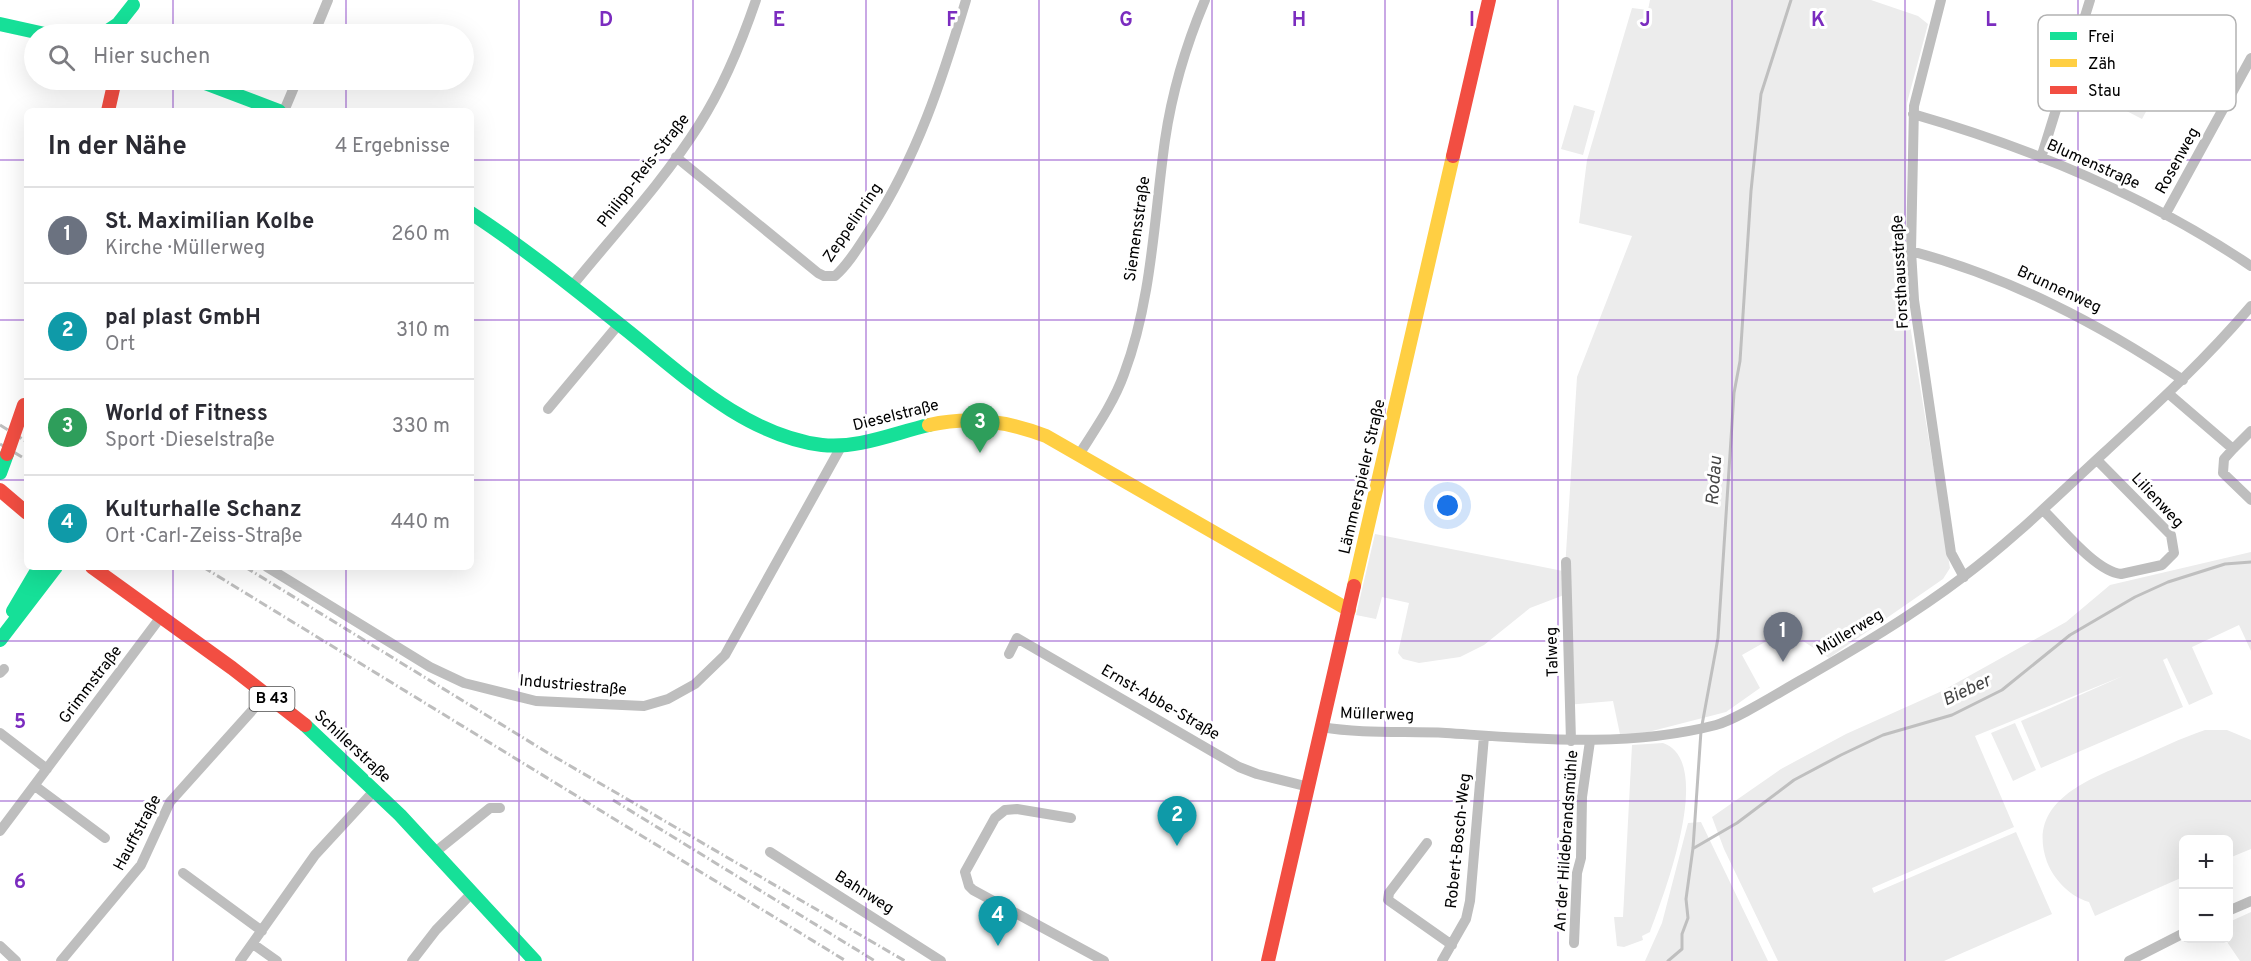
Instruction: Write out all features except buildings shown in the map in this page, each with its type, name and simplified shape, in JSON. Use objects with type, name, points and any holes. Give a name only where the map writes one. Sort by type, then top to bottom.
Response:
[{"type":"main road","name":"Lämmerspieler Straße","points":[[1268,961],[1489,0]]},
{"type":"main road","points":[[118,24],[134,2]]},
{"type":"main road","points":[[128,24],[134,2]]},
{"type":"main road","points":[[0,24],[24,29]]},
{"type":"main road","points":[[109,108],[113,90]]},
{"type":"main road","points":[[109,108],[121,90]]},
{"type":"main road","points":[[223,90],[271,108]]},
{"type":"main road","name":"Dieselstraße","points":[[474,215],[572,286],[683,376],[752,421],[778,434],[807,442],[842,445],[871,442],[929,424],[971,419],[1024,427],[1080,453],[1328,600],[1349,610]]},
{"type":"main road","points":[[0,472],[24,402]]},
{"type":"main road","points":[[0,490],[24,510]]},
{"type":"main road","points":[[0,629],[37,570]]},
{"type":"main road","points":[[0,640],[54,570]]},
{"type":"main road","name":"Schillerstraße","points":[[96,570],[267,695],[320,738],[375,790],[535,961]]},
{"type":"street","points":[[318,24],[328,0]]},
{"type":"street","name":"Philipp-Reis-Straße","points":[[572,286],[699,125],[723,83],[756,0]]},
{"type":"street","name":"Zeppelinring","points":[[676,157],[818,273],[824,276],[836,276],[879,215],[909,161],[932,107],[966,0]]},
{"type":"street","name":"Siemensstraße","points":[[1080,453],[1116,392],[1133,345],[1152,249],[1171,113],[1188,44],[1204,0]]},
{"type":"street","name":"Forsthausstraße","points":[[1941,0],[1919,80],[1913,114],[1911,251],[1914,300],[1951,553],[1964,577]]},
{"type":"street","points":[[2085,15],[2090,0]]},
{"type":"street","name":"Rosenweg","points":[[2236,85],[2251,58]]},
{"type":"street","points":[[285,108],[293,90]]},
{"type":"street","points":[[2041,158],[2056,111]]},
{"type":"street","name":"Rosenweg","points":[[2165,215],[2222,111]]},
{"type":"street","name":"Blumenstraße","points":[[1913,114],[1952,125],[2041,158],[2165,215],[2251,266]]},
{"type":"street","name":"Brunnenweg","points":[[1911,251],[1972,268],[2056,304],[2106,329],[2183,380]]},
{"type":"street","name":"Müllerweg","points":[[1322,727],[1341,730],[1590,741],[1643,737],[1717,725],[1811,674],[1964,577],[2043,510],[2169,394],[2251,306]]},
{"type":"street","points":[[548,410],[619,324]]},
{"type":"street","points":[[2169,394],[2233,449]]},
{"type":"street","points":[[2251,431],[2224,459],[2223,473],[2251,500]]},
{"type":"street","name":"Industriestraße","points":[[272,570],[430,667],[464,683],[536,701],[644,706],[668,699],[695,684],[725,655],[842,445]]},
{"type":"street","name":"Lilienweg","points":[[2043,510],[2098,564],[2114,573],[2121,574],[2166,562],[2174,553],[2171,535],[2097,460]]},
{"type":"street","name":"Talweg","points":[[1566,562],[1571,741]]},
{"type":"street","name":"Grimmstraße","points":[[0,831],[160,618]]},
{"type":"street","name":"Ernst-Abbe-Straße","points":[[1009,654],[1017,638],[1239,766],[1257,774],[1309,787]]},
{"type":"street","name":"Hauffstraße","points":[[61,961],[141,865],[170,802],[267,695]]},
{"type":"street","points":[[0,734],[47,769]]},
{"type":"street","name":"Robert-Bosch-Weg","points":[[1442,961],[1466,919],[1472,892],[1484,736]]},
{"type":"street","name":"An der Hildebrandsmühle","points":[[1574,943],[1577,873],[1581,858],[1582,797],[1590,741]]},
{"type":"street","points":[[35,786],[105,838]]},
{"type":"street","points":[[240,961],[315,855],[375,790]]},
{"type":"street","points":[[434,853],[490,808],[500,808]]},
{"type":"street","points":[[1071,818],[1017,809],[1005,810],[993,822],[965,872],[969,886],[973,890],[1104,961]]},
{"type":"street","name":"Robert-Bosch-Weg","points":[[1427,843],[1389,893],[1388,900],[1452,945]]},
{"type":"street","name":"Bahnweg","points":[[770,852],[941,961]]},
{"type":"street","points":[[183,873],[262,931]]},
{"type":"street","points":[[412,961],[436,930],[471,894]]},
{"type":"street","points":[[2233,910],[2251,901]]},
{"type":"street","points":[[2129,961],[2179,936]]},
{"type":"street","points":[[253,944],[277,961]]},
{"type":"street","points":[[0,946],[16,961]]},
{"type":"shaded area","points":[[1650,0],[1871,0],[1918,16],[1928,24],[1907,103],[1908,313],[1950,568],[1943,579],[1829,658],[1786,630],[1742,655],[1760,688],[1726,712],[1621,739],[1613,701],[1566,705],[1564,595],[1530,608],[1484,645],[1460,657],[1419,663],[1403,659],[1398,653],[1409,603],[1382,597],[1376,619],[1356,615],[1375,534],[1563,571],[1564,585],[1577,377],[1632,236],[1579,223],[1587,160],[1632,8],[1648,10]]},
{"type":"shaded area","points":[[1574,105],[1595,111],[1583,155],[1561,149]]},
{"type":"shaded area","points":[[2127,111],[2146,111],[2142,119]]},
{"type":"shaded area","points":[[2251,552],[2251,651],[2239,625],[2192,647],[2213,694],[2189,705],[2167,658],[2163,660],[2183,707],[2041,768],[2021,721],[2123,676],[1975,736],[2014,827],[1872,888],[1874,893],[2016,832],[2052,914],[1944,961],[1778,961],[1724,849],[1712,817],[1781,769],[1846,734],[1942,691],[2066,622],[2110,585]]},
{"type":"shaded area","points":[[2015,723],[2036,770],[2013,781],[1991,733]]},
{"type":"shaded area","points":[[2205,730],[2227,730],[2251,740],[2251,849],[2233,856],[2233,835],[2179,835],[2179,879],[2095,916],[2089,902],[2082,900],[2064,887],[2047,862],[2043,841],[2045,823],[2054,807],[2082,784]]},
{"type":"shaded area","points":[[1663,743],[1678,755],[1685,775],[1686,801],[1674,862],[1650,932],[1642,936],[1643,940],[1624,947],[1617,946],[1614,917],[1623,917],[1632,745]]},
{"type":"shaded area","points":[[1701,822],[1768,961],[1645,961],[1662,923],[1688,823]]},
{"type":"shaded area","points":[[2251,912],[2251,961],[2240,961],[2228,943],[2233,943],[2233,920]]},
{"type":"waterway","name":"Rodau","points":[[1702,725],[1718,638],[1734,393],[1740,361],[1751,191],[1761,94],[1791,0]]},
{"type":"waterway","name":"Bieber","points":[[1694,848],[1737,823],[1794,780],[1841,755],[1883,735],[1952,715],[2002,690],[2070,635],[2135,597],[2168,582],[2225,564],[2251,562]]},
{"type":"waterway","name":"Rodau","points":[[1668,961],[1682,949],[1682,934],[1688,918],[1686,899],[1693,848],[1701,731]]},
{"type":"railway","points":[[0,425],[24,440]]},
{"type":"railway","points":[[0,444],[24,458]]},
{"type":"railway","points":[[208,570],[846,961]]},
{"type":"railway","points":[[250,570],[548,753],[905,961]]},
{"type":"railway","points":[[613,800],[875,961]]},
{"type":"traffic: fast","points":[[118,24],[133,5]]},
{"type":"traffic: fast","points":[[0,24],[24,29]]},
{"type":"traffic: fast","points":[[223,90],[271,108]]},
{"type":"traffic: fast","points":[[474,215],[549,269],[692,383],[740,416],[766,429],[793,439],[835,446],[876,440],[929,425]]},
{"type":"traffic: fast","points":[[0,473],[7,454]]},
{"type":"traffic: fast","points":[[13,611],[37,570]]},
{"type":"traffic: fast","points":[[0,640],[54,570]]},
{"type":"traffic: fast","points":[[305,725],[400,815],[535,961]]},
{"type":"traffic: slow","points":[[1354,586],[1453,156]]},
{"type":"traffic: slow","points":[[929,425],[959,421],[988,422],[1017,427],[1046,436],[1349,610]]},
{"type":"traffic: jam","points":[[1453,156],[1489,0]]},
{"type":"traffic: jam","points":[[109,108],[113,90]]},
{"type":"traffic: jam","points":[[7,454],[24,405]]},
{"type":"traffic: jam","points":[[0,490],[24,510]]},
{"type":"traffic: jam","points":[[96,570],[232,668],[305,725]]},
{"type":"traffic: jam","points":[[1268,961],[1354,586]]},
{"type":"place","name":"World of Fitness","points":[[980,453]]},
{"type":"place","name":"St. Maximilian Kolbe","points":[[1783,662]]},
{"type":"place","name":"pal plast GmbH","points":[[1177,846]]},
{"type":"place","name":"Kulturhalle Schanz","points":[[998,946]]}]
